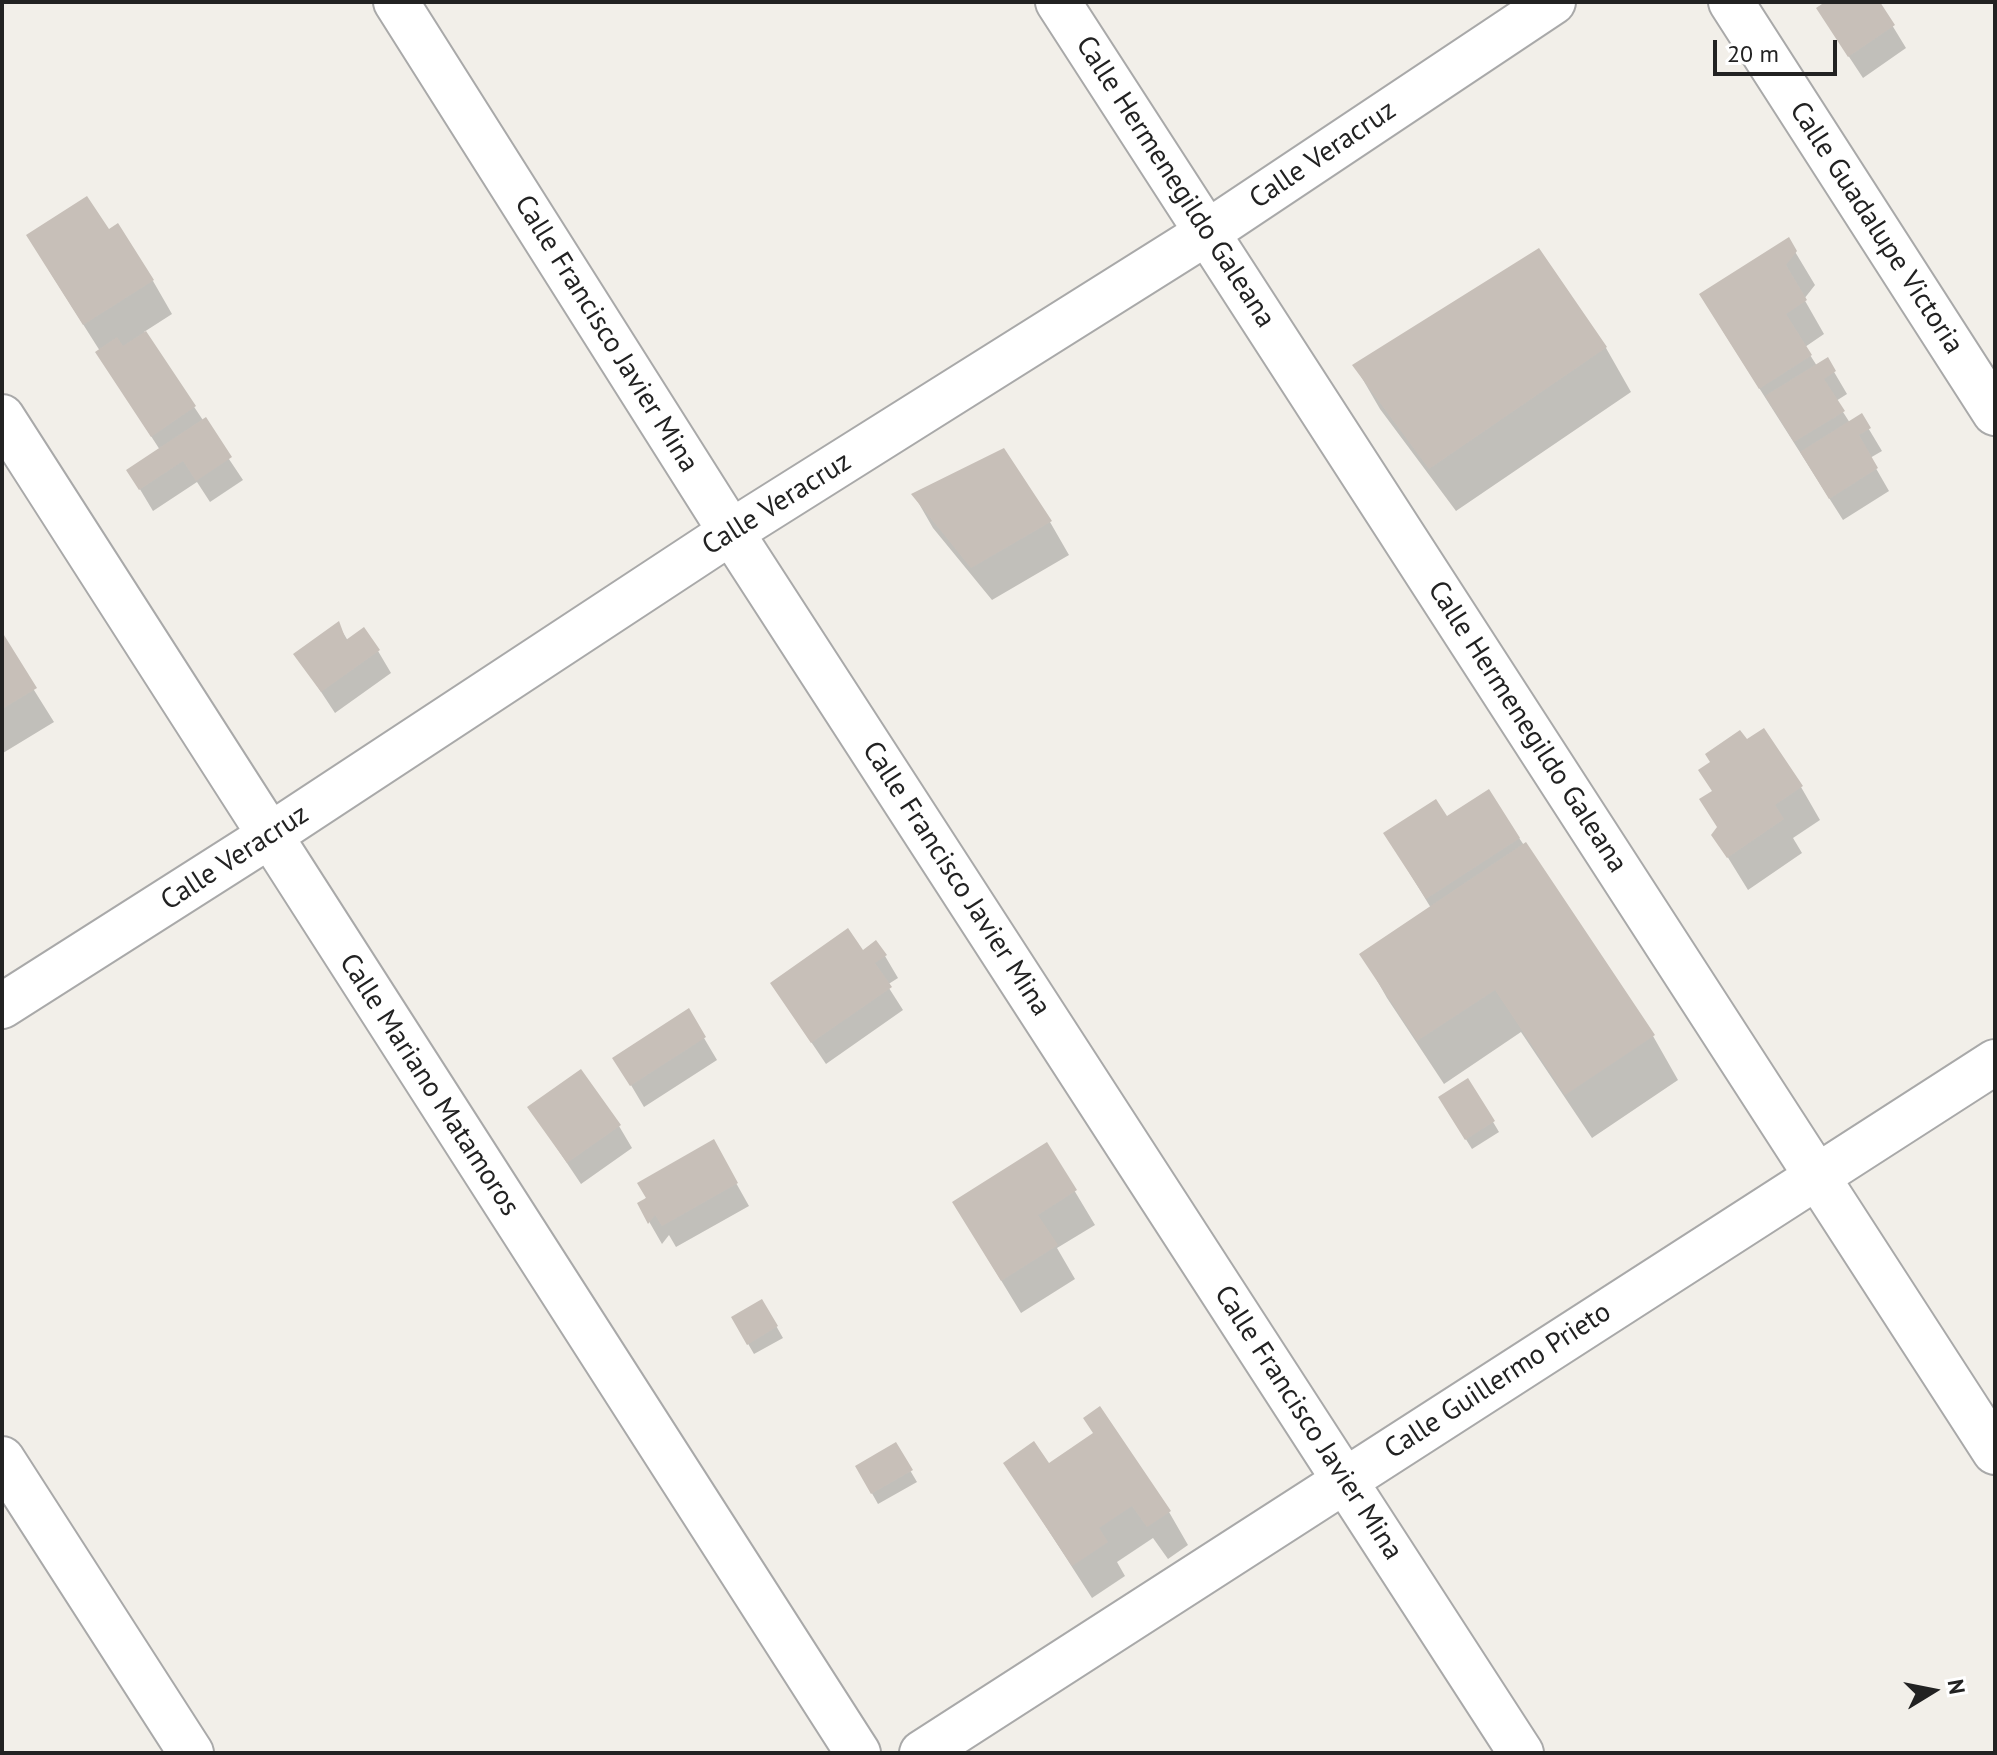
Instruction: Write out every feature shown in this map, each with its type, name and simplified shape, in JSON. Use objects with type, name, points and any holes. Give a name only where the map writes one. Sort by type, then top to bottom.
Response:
[{"type":"street","name":"Calle Francisco Javier Mina","points":[[396,2],[731,532],[1521,1753]]},
{"type":"street","name":"Calle Hermenegildo Galeana","points":[[1058,2],[1995,1452]]},
{"type":"street","name":"Calle Veracruz","points":[[2,1006],[269,836],[731,532],[1208,232],[1553,2]]},
{"type":"street","name":"Calle Guadalupe Victoria","points":[[1731,2],[1995,413]]},
{"type":"street","name":"Calle Mariano Matamoros","points":[[2,417],[858,1753]]},
{"type":"street","name":"Calle Guillermo Prieto","points":[[922,1753],[1995,1062]]},
{"type":"street","points":[[2,1459],[191,1753]]},
{"type":"building","points":[[1825,2],[1880,2],[1895,25],[1848,57],[1816,8]]},
{"type":"building","points":[[87,196],[109,229],[118,223],[154,280],[83,325],[26,235]]},
{"type":"building","points":[[1789,237],[1797,251],[1786,265],[1807,300],[1786,314],[1812,355],[1759,389],[1699,294]]},
{"type":"building","points":[[1539,248],[1607,347],[1429,469],[1352,365]]},
{"type":"building","points":[[146,331],[196,406],[151,437],[95,352],[117,337],[123,346]]},
{"type":"building","points":[[1828,357],[1836,371],[1824,379],[1845,411],[1794,442],[1765,396]]},
{"type":"building","points":[[1862,413],[1871,428],[1859,435],[1878,468],[1829,499],[1800,452]]},
{"type":"building","points":[[206,417],[232,457],[196,481],[183,461],[139,490],[126,470]]},
{"type":"building","points":[[1004,448],[1052,521],[971,568],[911,494]]},
{"type":"building","points":[[339,621],[346,640],[364,627],[380,650],[321,692],[293,654]]},
{"type":"building","points":[[4,635],[37,688],[2,709],[2,637]]},
{"type":"building","points":[[1764,728],[1803,786],[1775,805],[1784,819],[1727,858],[1711,835],[1717,827],[1699,799],[1712,791],[1698,770],[1710,762],[1705,754],[1740,730],[1747,739]]},
{"type":"building","points":[[1489,789],[1520,838],[1426,899],[1383,833],[1436,799],[1447,816]]},
{"type":"building","points":[[1526,842],[1655,1035],[1565,1095],[1495,990],[1417,1041],[1359,954]]},
{"type":"building","points":[[848,928],[863,950],[876,940],[887,955],[875,963],[892,987],[811,1043],[770,983]]},
{"type":"building","points":[[689,1008],[706,1037],[630,1086],[612,1058]]},
{"type":"building","points":[[581,1069],[621,1125],[567,1163],[527,1107]]},
{"type":"building","points":[[1468,1078],[1495,1121],[1465,1140],[1438,1097]]},
{"type":"building","points":[[714,1139],[738,1183],[662,1226],[655,1215],[648,1224],[637,1203],[646,1198],[637,1183]]},
{"type":"building","points":[[1047,1142],[1077,1190],[1038,1215],[1058,1245],[1001,1281],[952,1202]]},
{"type":"building","points":[[762,1299],[778,1326],[747,1345],[731,1317]]},
{"type":"building","points":[[1100,1406],[1171,1511],[1147,1527],[1132,1506],[1099,1528],[1108,1542],[1072,1566],[1003,1463],[1034,1441],[1049,1463],[1093,1433],[1083,1418]]},
{"type":"building","points":[[896,1442],[913,1470],[871,1494],[855,1466]]}]
